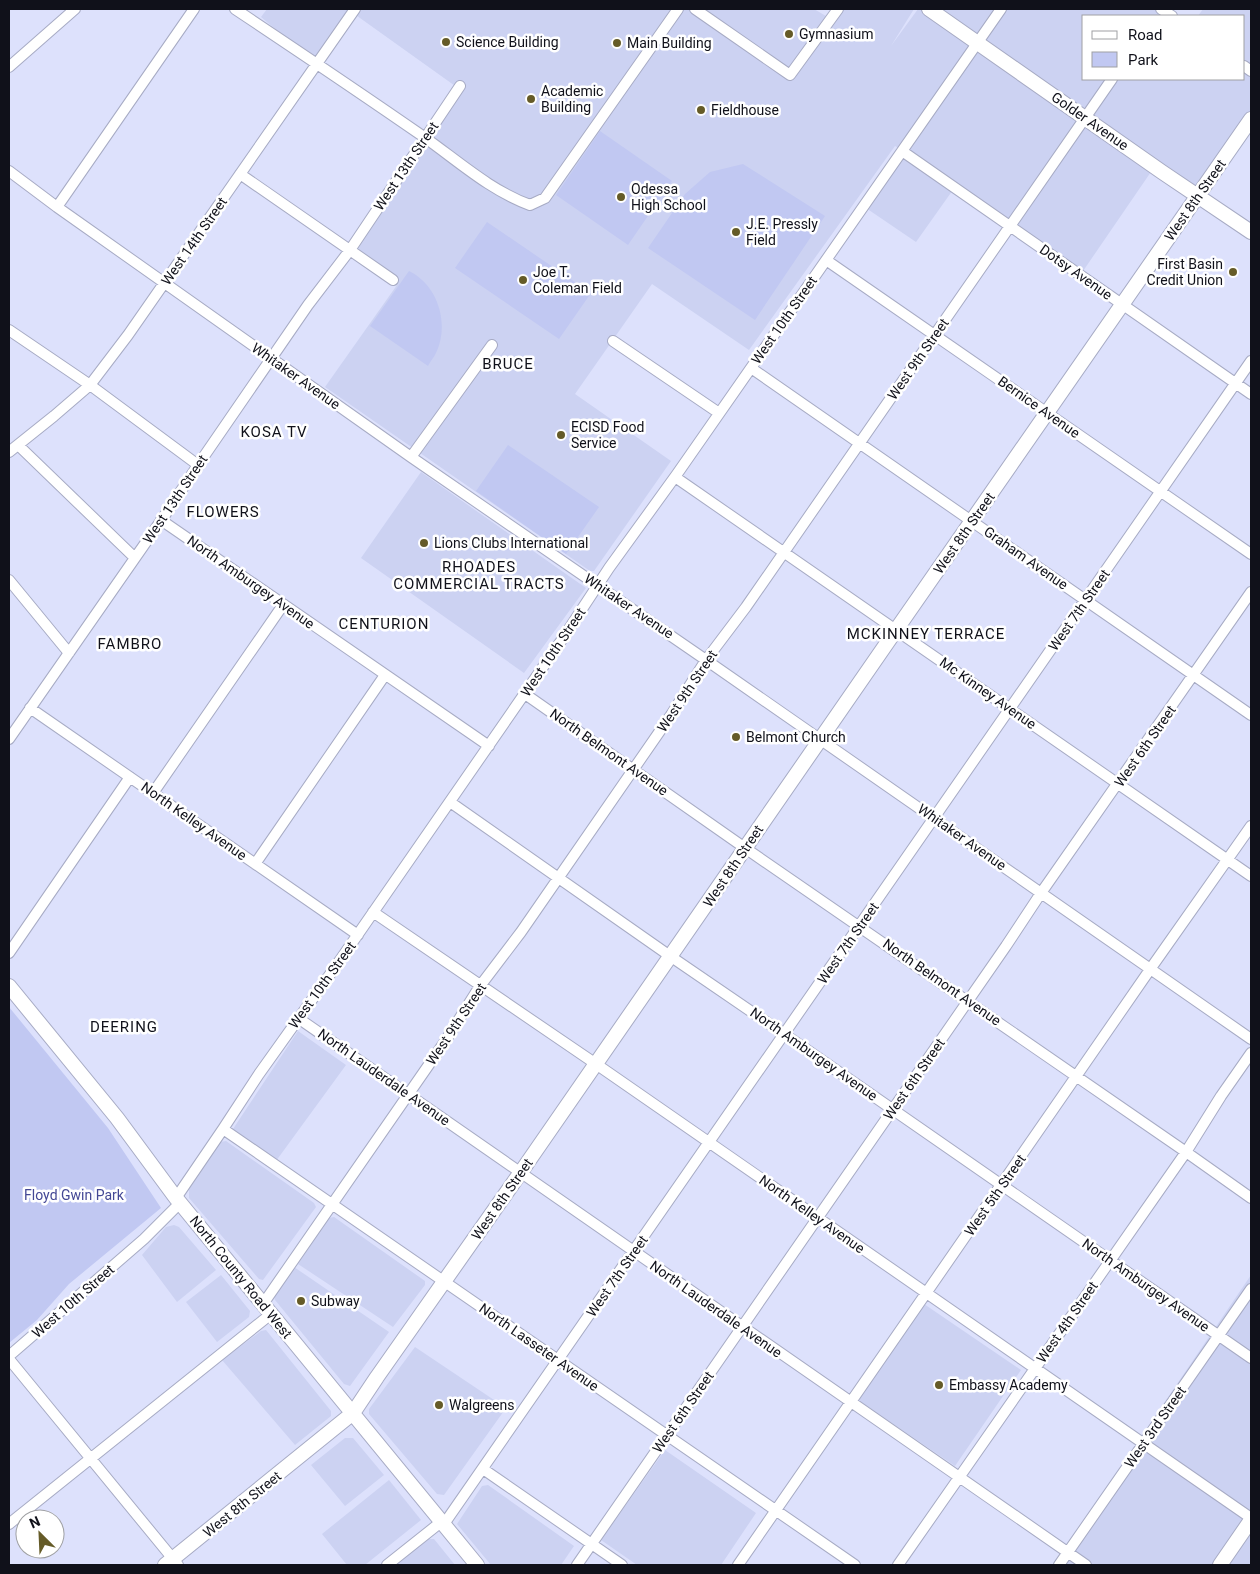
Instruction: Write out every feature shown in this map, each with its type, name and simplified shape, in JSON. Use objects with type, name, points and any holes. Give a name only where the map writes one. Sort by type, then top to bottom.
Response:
[{"type":"main road","name":"Golder Avenue","points":[[929,9],[1251,232]]},
{"type":"main road","name":"West 8th Street","points":[[172,1563],[353,1413],[1251,120]]},
{"type":"main road","name":"North County Road West","points":[[9,986],[117,1118],[178,1201],[477,1565]]},
{"type":"main road","points":[[1220,1565],[1251,1519]]},
{"type":"street","points":[[9,67],[75,9]]},
{"type":"street","points":[[57,207],[194,9]]},
{"type":"street","points":[[235,9],[497,189],[513,199],[530,205],[545,198],[678,9]]},
{"type":"street","name":"West 14th Street","points":[[9,452],[90,385],[128,336],[355,9]]},
{"type":"street","points":[[695,9],[790,75],[838,9]]},
{"type":"street","name":"West 10th Street","points":[[9,1357],[144,1239],[178,1201],[259,1074],[525,694],[635,531],[675,477],[1001,9]]},
{"type":"street","name":"West 9th Street","points":[[9,1524],[91,1458],[267,1309],[332,1204],[446,1040],[480,986],[634,769],[706,660],[746,607],[1111,80]]},
{"type":"street","name":"West 13th Street","points":[[9,739],[271,358],[350,250],[460,86]]},
{"type":"street","name":"Dotsy Avenue","points":[[902,151],[1251,394]]},
{"type":"street","name":"Whitaker Avenue","points":[[9,171],[57,207],[411,457],[1251,1038]]},
{"type":"street","points":[[240,174],[393,280]]},
{"type":"street","name":"Bernice Avenue","points":[[826,260],[1251,554]]},
{"type":"street","points":[[9,330],[90,385],[198,465]]},
{"type":"street","points":[[613,341],[719,413]]},
{"type":"street","points":[[411,457],[492,345]]},
{"type":"street","name":"West 7th Street","points":[[387,1565],[443,1523],[482,1469],[860,926],[933,817],[1251,362]]},
{"type":"street","name":"Graham Avenue","points":[[751,368],[1251,715]]},
{"type":"street","points":[[18,445],[135,558]]},
{"type":"street","name":"Mc Kinney Avenue","points":[[675,477],[1251,876]]},
{"type":"street","name":"North Amburgey Avenue","points":[[161,520],[488,746]]},
{"type":"street","points":[[9,580],[69,653]]},
{"type":"street","name":"West 6th Street","points":[[577,1565],[1251,592]]},
{"type":"street","points":[[153,793],[283,604]]},
{"type":"street","points":[[256,864],[385,674]]},
{"type":"street","name":"North Belmont Avenue","points":[[525,694],[1251,1198]]},
{"type":"street","name":"North Kelley Avenue","points":[[30,708],[358,935]]},
{"type":"street","points":[[9,953],[130,777]]},
{"type":"street","name":"North Amburgey Avenue","points":[[450,802],[1251,1358]]},
{"type":"street","name":"West 5th Street","points":[[738,1565],[1251,826]]},
{"type":"street","name":"North Kelley Avenue","points":[[373,912],[709,1142],[1251,1519]]},
{"type":"street","name":"North Lauderdale Avenue","points":[[298,1018],[1086,1565]]},
{"type":"street","name":"West 4th Street","points":[[898,1565],[1186,1152],[1251,1053]]},
{"type":"street","name":"North Lasseter Avenue","points":[[224,1129],[854,1565]]},
{"type":"street","name":"West 3rd Street","points":[[1058,1565],[1251,1289]]},
{"type":"street","points":[[9,1357],[91,1458],[172,1563]]},
{"type":"street","points":[[482,1469],[622,1565]]},
{"type":"shaded area","name":"Odessa High School","points":[[267,9],[814,9],[831,19],[839,9],[914,9],[891,46],[918,9],[1161,9],[1170,15],[1082,15],[1082,80],[1245,80],[1245,15],[1199,15],[1203,9],[1251,9],[1251,123],[1200,196],[1155,166],[1081,274],[955,187],[916,242],[863,206],[902,150],[895,146],[749,350],[652,284],[575,394],[671,461],[594,571],[590,571],[325,387],[397,285],[349,249],[458,88],[353,13],[317,64],[261,17]]},
{"type":"shaded area","points":[[421,472],[586,588],[524,673],[361,558]]},
{"type":"shaded area","points":[[298,1031],[346,1065],[276,1161],[233,1129]]},
{"type":"shaded area","points":[[226,1141],[314,1203],[316,1207],[263,1280],[259,1279],[189,1198],[189,1189],[220,1142]]},
{"type":"shaded area","points":[[334,1217],[425,1281],[425,1285],[393,1327],[298,1264],[329,1218]]},
{"type":"shaded area","points":[[174,1225],[179,1227],[216,1270],[177,1302],[142,1255],[166,1227]]},
{"type":"shaded area","points":[[294,1267],[389,1332],[350,1386],[344,1384],[275,1300],[274,1296]]},
{"type":"shaded area","points":[[221,1275],[250,1311],[249,1317],[217,1342],[186,1302]]},
{"type":"shaded area","points":[[1251,1275],[1251,1565],[1054,1565]]},
{"type":"shaded area","name":"Embassy Academy","points":[[924,1304],[1021,1370],[955,1466],[858,1400]]},
{"type":"shaded area","points":[[266,1330],[331,1411],[331,1416],[295,1445],[222,1360],[261,1331]]},
{"type":"shaded area","points":[[415,1347],[506,1408],[444,1495],[437,1494],[369,1414],[369,1409]]},
{"type":"shaded area","points":[[345,1438],[353,1438],[384,1475],[345,1506],[311,1465]]},
{"type":"shaded area","points":[[665,1450],[756,1513],[721,1565],[637,1565],[601,1540]]},
{"type":"shaded area","points":[[389,1480],[421,1520],[365,1565],[347,1565],[322,1534]]},
{"type":"shaded area","points":[[488,1485],[574,1546],[561,1565],[491,1565],[457,1524],[482,1486]]},
{"type":"shaded area","points":[[428,1539],[434,1539],[455,1565],[395,1565]]},
{"type":"green space","points":[[600,131],[672,181],[628,245],[556,195]]},
{"type":"green space","name":"J.E. Pressly Field","points":[[743,164],[825,216],[755,320],[648,248],[685,194],[710,172]]},
{"type":"green space","name":"Joe T. Coleman Field","points":[[487,222],[591,293],[559,339],[455,268]]},
{"type":"green space","points":[[409,271],[419,277],[427,286],[439,306],[442,330],[440,342],[428,366],[370,326]]},
{"type":"green space","points":[[508,445],[599,507],[566,554],[476,491]]},
{"type":"green space","name":"Floyd Gwin Park","points":[[9,1007],[108,1128],[161,1208],[69,1284],[37,1320],[9,1343]]},
{"type":"place","name":"Gymnasium","points":[[789,34]]},
{"type":"place","name":"Science Building","points":[[446,42]]},
{"type":"place","name":"Main Building","points":[[617,43]]},
{"type":"place","name":"Academic Building","points":[[531,99]]},
{"type":"place","name":"Fieldhouse","points":[[701,110]]},
{"type":"place","name":"Odessa High School","points":[[621,197]]},
{"type":"place","name":"J.E. Pressly Field","points":[[736,232]]},
{"type":"place","name":"First Basin Credit Union","points":[[1233,272]]},
{"type":"place","name":"Joe T. Coleman Field","points":[[523,280]]},
{"type":"place","name":"ECISD Food Service","points":[[561,435]]},
{"type":"place","name":"Lions Clubs International","points":[[424,543]]},
{"type":"place","name":"Belmont Church","points":[[736,737]]},
{"type":"place","name":"Subway","points":[[301,1301]]},
{"type":"place","name":"Embassy Academy","points":[[939,1385]]},
{"type":"place","name":"Walgreens","points":[[439,1405]]},
{"type":"district","name":"BRUCE","points":[[508,364]]},
{"type":"district","name":"KOSA TV","points":[[274,432]]},
{"type":"district","name":"FLOWERS","points":[[223,512]]},
{"type":"district","name":"RHOADES COMMERCIAL TRACTS","points":[[479,576]]},
{"type":"district","name":"CENTURION","points":[[384,624]]},
{"type":"district","name":"MCKINNEY TERRACE","points":[[926,634]]},
{"type":"district","name":"FAMBRO","points":[[130,644]]},
{"type":"district","name":"DEERING","points":[[124,1027]]}]
